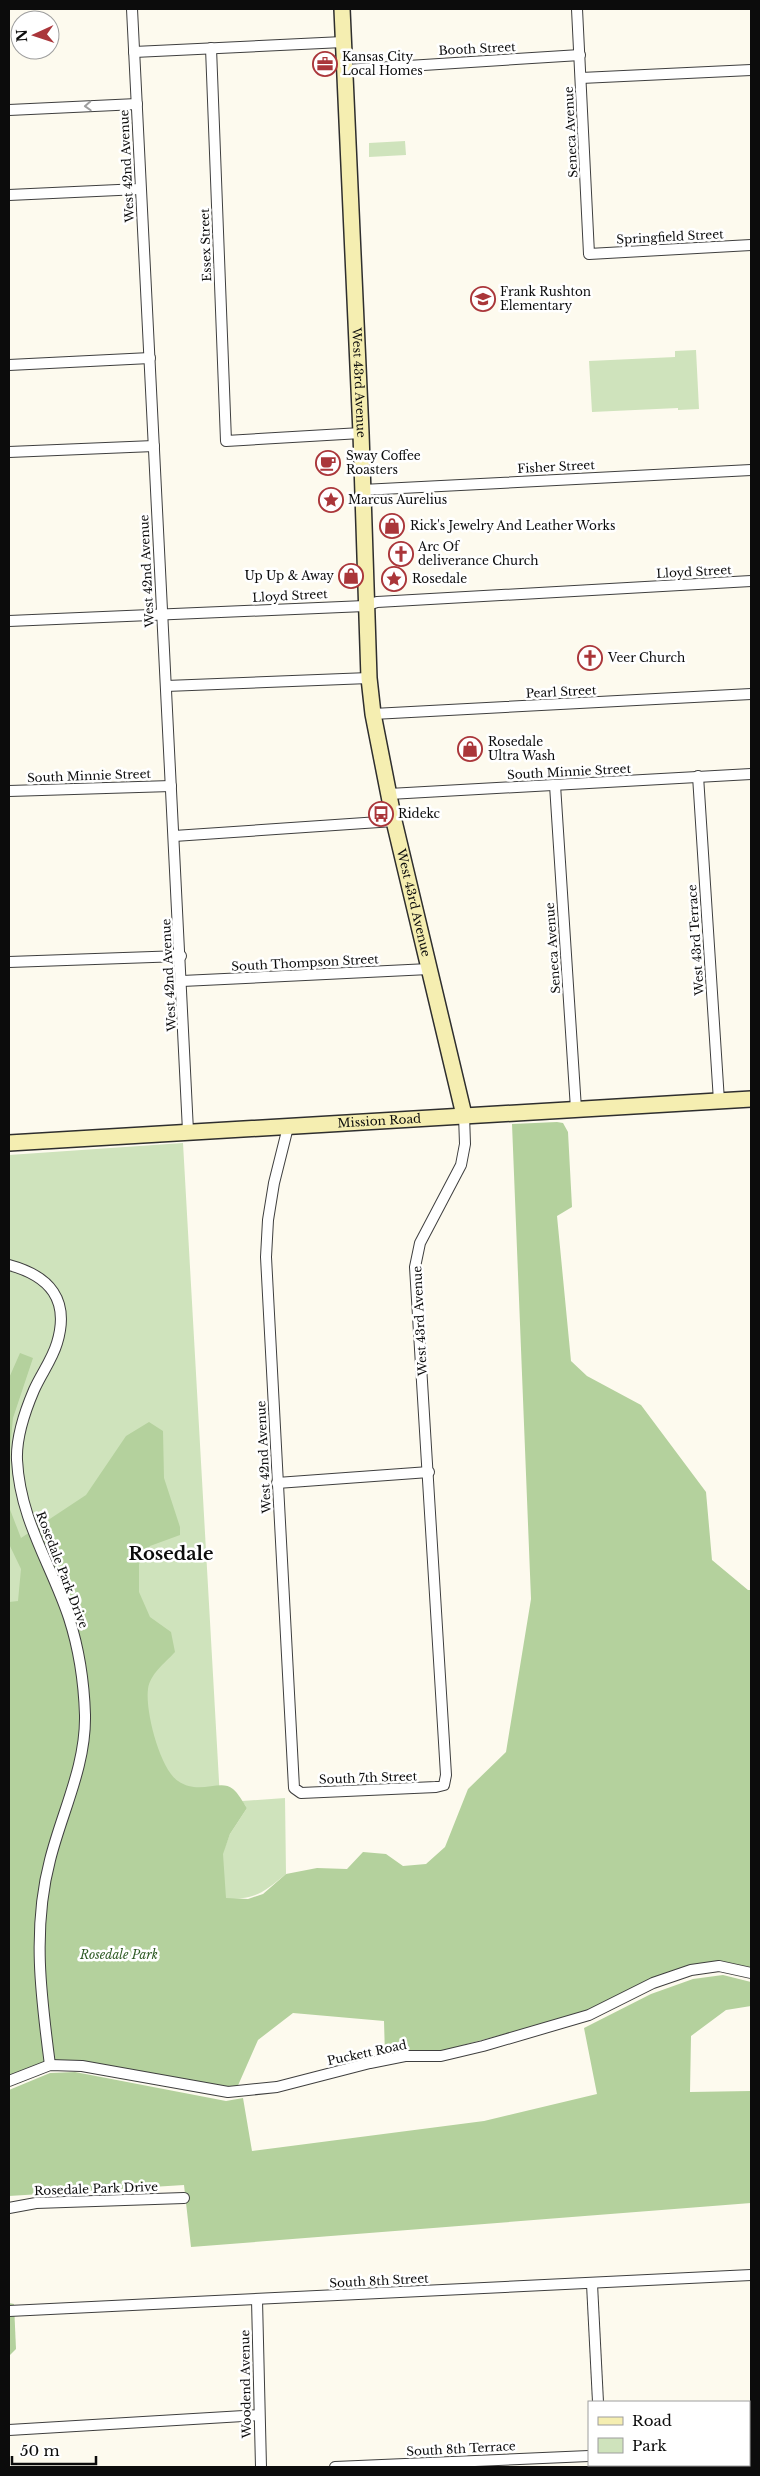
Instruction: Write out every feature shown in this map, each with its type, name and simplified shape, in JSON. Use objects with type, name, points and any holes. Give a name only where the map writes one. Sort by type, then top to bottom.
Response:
[{"type":"street","name":"West 42nd Avenue","points":[[132,9],[181,956],[188,1131]]},
{"type":"street","name":"West 43rd Avenue","points":[[342,9],[361,433],[365,606],[369,678],[373,714],[394,821],[464,1115],[465,1144],[461,1165],[420,1243],[415,1267],[446,1775],[444,1785]]},
{"type":"street","name":"Seneca Avenue","points":[[578,9],[589,254]]},
{"type":"street","points":[[134,52],[343,42]]},
{"type":"street","name":"Essex Street","points":[[211,48],[226,441],[361,433]]},
{"type":"street","name":"Booth Street","points":[[345,70],[580,55]]},
{"type":"street","points":[[581,78],[751,70]]},
{"type":"street","points":[[9,110],[137,104]]},
{"type":"street","points":[[9,195],[140,189]]},
{"type":"street","name":"Springfield Street","points":[[589,254],[751,245]]},
{"type":"street","points":[[9,365],[150,358]]},
{"type":"street","points":[[9,452],[154,446]]},
{"type":"street","name":"Fisher Street","points":[[362,490],[751,470]]},
{"type":"street","name":"Lloyd Street","points":[[9,621],[365,606],[387,602],[751,581]]},
{"type":"street","points":[[166,686],[369,678]]},
{"type":"street","name":"Pearl Street","points":[[373,714],[751,694]]},
{"type":"street","name":"South Minnie Street","points":[[389,794],[751,774]]},
{"type":"street","name":"West 43rd Terrace","points":[[698,776],[719,1101]]},
{"type":"street","name":"Seneca Avenue","points":[[555,785],[576,1109]]},
{"type":"street","name":"South Minnie Street","points":[[9,792],[171,786]]},
{"type":"street","points":[[174,836],[394,821]]},
{"type":"street","points":[[9,962],[181,956]]},
{"type":"street","name":"South Thompson Street","points":[[182,982],[429,969]]},
{"type":"street","name":"Mission Road","points":[[9,1143],[464,1115],[751,1100]]},
{"type":"street","name":"West 42nd Avenue","points":[[288,1127],[270,1202],[266,1257],[294,1788]]},
{"type":"street","name":"Rosedale Park Drive","points":[[9,1265],[26,1270],[48,1283],[58,1302],[62,1322],[57,1345],[35,1388],[22,1424],[17,1458],[21,1494],[39,1550],[69,1618],[81,1671],[85,1716],[83,1751],[49,1862],[39,1936],[40,1994],[50,2065]]},
{"type":"street","points":[[277,1483],[429,1472]]},
{"type":"street","name":"South 7th Street","points":[[294,1788],[300,1793],[436,1787],[444,1785]]},
{"type":"street","name":"Puckett Road","points":[[9,2081],[50,2065],[82,2066],[228,2092],[277,2087],[370,2063],[406,2056],[441,2056],[483,2046],[588,2015],[653,1983],[691,1970],[719,1966],[751,1974]]},
{"type":"street","name":"Rosedale Park Drive","points":[[9,2208],[36,2203],[184,2198]]},
{"type":"street","name":"South 8th Street","points":[[9,2311],[751,2275]]},
{"type":"street","points":[[592,2284],[598,2401]]},
{"type":"street","name":"Woodend Avenue","points":[[257,2300],[261,2467]]},
{"type":"street","points":[[9,2430],[260,2415]]},
{"type":"street","name":"South 8th Terrace","points":[[335,2467],[588,2456]]},
{"type":"green space","points":[[405,141],[406,155],[369,157],[369,143]]},
{"type":"green space","points":[[696,350],[699,409],[678,410],[678,408],[592,412],[589,361],[675,357],[675,351]]},
{"type":"green space","points":[[563,1123],[568,1132],[572,1207],[557,1216],[571,1361],[587,1376],[641,1405],[706,1492],[712,1560],[748,1590],[751,1590],[751,1969],[734,1964],[690,1966],[576,2015],[441,2051],[385,2056],[384,2021],[293,2013],[258,2040],[236,2090],[50,2065],[9,2081],[9,1602],[18,1601],[21,1569],[9,1544],[9,1507],[21,1538],[86,1495],[126,1436],[149,1422],[163,1431],[164,1478],[180,1527],[180,1535],[150,1546],[139,1564],[139,1592],[150,1617],[171,1632],[175,1652],[158,1669],[149,1684],[149,1711],[155,1739],[171,1775],[178,1781],[194,1787],[228,1786],[237,1793],[247,1808],[230,1834],[223,1854],[226,1898],[248,1899],[263,1894],[286,1874],[317,1868],[347,1869],[363,1852],[386,1854],[403,1866],[426,1864],[445,1847],[468,1789],[506,1752],[531,1599],[512,1124]]},
{"type":"green space","name":"Rosedale Park","points":[[183,1143],[223,1852],[230,1834],[247,1808],[242,1801],[285,1798],[286,1874],[259,1894],[245,1898],[226,1899],[50,2065],[9,2081],[9,1155]]},
{"type":"green space","points":[[20,1353],[33,1358],[13,1418],[9,1459],[9,1378]]},
{"type":"green space","points":[[723,1975],[751,1982],[751,2006],[726,2010],[691,2036],[690,2092],[751,2091],[751,2203],[191,2247],[184,2185],[9,2196],[9,2090],[50,2073],[75,2072],[226,2101],[243,2098],[252,2151],[484,2121],[597,2094],[584,2028],[651,1994],[693,1979]]},
{"type":"green space","points":[[9,2303],[14,2304],[16,2349],[9,2356]]},
{"type":"place","name":"Kansas City Local Homes","points":[[325,64]]},
{"type":"place","name":"Frank Rushton Elementary","points":[[483,299]]},
{"type":"place","name":"Sway Coffee Roasters","points":[[328,463]]},
{"type":"place","name":"Marcus Aurelius","points":[[331,500]]},
{"type":"place","name":"Rick's Jewelry And Leather Works","points":[[392,526]]},
{"type":"place","name":"Arc Of deliverance Church","points":[[401,554]]},
{"type":"place","name":"Up Up & Away","points":[[351,576]]},
{"type":"place","name":"Rosedale","points":[[394,579]]},
{"type":"place","name":"Veer Church","points":[[590,658]]},
{"type":"place","name":"Rosedale Ultra Wash","points":[[470,749]]},
{"type":"place","name":"Ridekc","points":[[381,814]]},
{"type":"district","name":"Rosedale","points":[[171,1554]]}]
